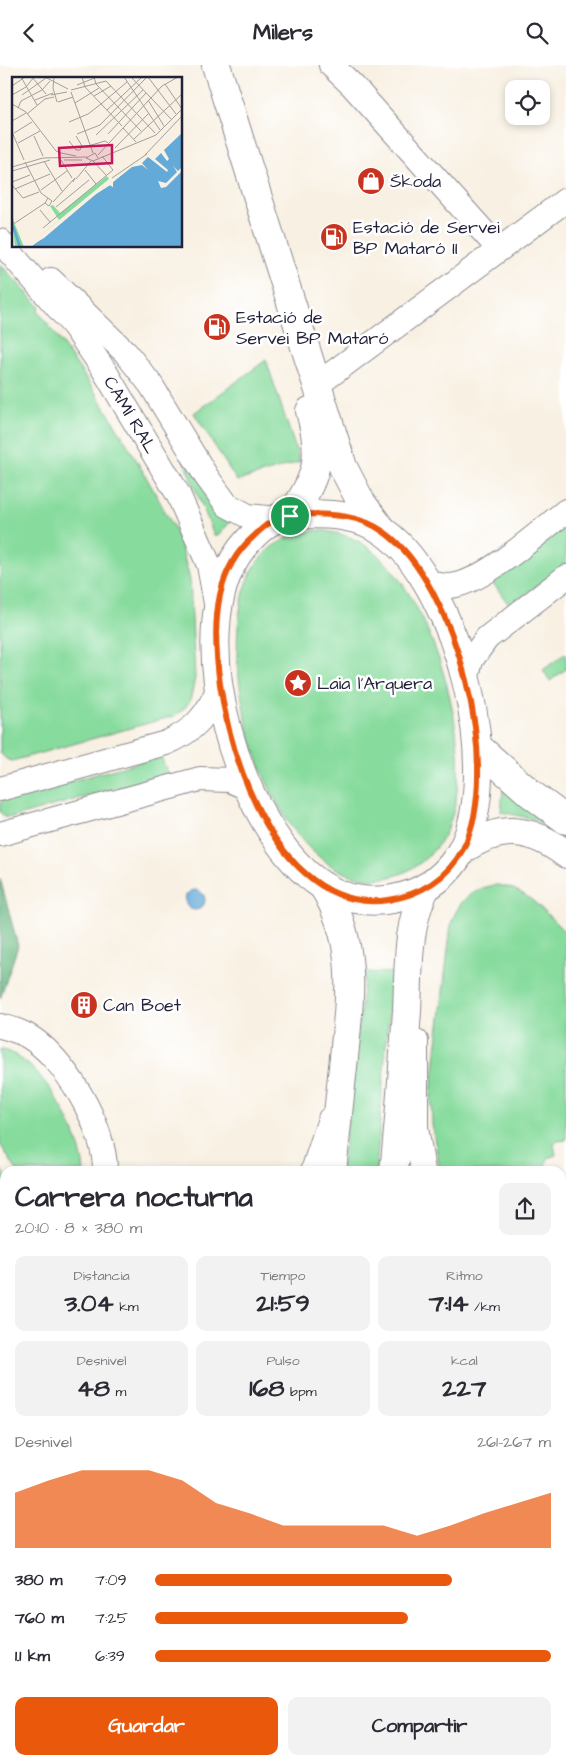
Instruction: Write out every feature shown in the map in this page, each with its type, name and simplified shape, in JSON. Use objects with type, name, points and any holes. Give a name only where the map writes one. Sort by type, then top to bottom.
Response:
[{"type":"main road","points":[[198,65],[306,394],[315,429],[317,465],[302,499],[283,517],[257,533],[235,558],[225,577],[217,610],[216,652],[220,687],[232,743],[248,788],[263,817],[286,850],[309,875],[323,887],[350,898],[366,900],[401,897],[426,887],[446,871],[462,850],[476,811],[476,746],[466,680],[449,628],[427,583],[400,545],[380,529],[361,502],[343,467],[216,65]]},
{"type":"main road","points":[[283,517],[304,514],[343,515],[380,529]]},
{"type":"main road","points":[[476,746],[531,794],[566,820]]},
{"type":"main road","points":[[462,850],[489,835],[512,831],[534,835],[549,841],[566,853]]},
{"type":"main road","points":[[323,887],[339,915],[350,965],[349,1009],[333,1166]]},
{"type":"main road","points":[[395,1166],[400,1125],[412,929],[418,902],[426,887]]},
{"type":"street","points":[[332,65],[499,249]]},
{"type":"street","points":[[318,384],[566,200]]},
{"type":"street","name":"CAMÍ RAL","points":[[0,236],[12,246]]},
{"type":"street","name":"CAMÍ RAL","points":[[0,241],[74,326],[104,370],[178,494],[209,565],[217,610]]},
{"type":"street","name":"CAMÍ RAL","points":[[13,247],[54,281],[126,353],[151,385],[210,482],[227,505],[248,516],[283,517]]},
{"type":"street","points":[[427,583],[449,586],[484,573],[566,511]]},
{"type":"street","points":[[466,680],[471,660],[487,638],[566,577]]},
{"type":"street","points":[[0,789],[166,743],[181,737],[202,719],[220,687]]},
{"type":"street","points":[[0,833],[200,779],[230,780],[248,788]]},
{"type":"street","points":[[407,998],[416,1036],[416,1127],[422,1166]]},
{"type":"street","points":[[0,1026],[27,1035],[66,1073],[82,1097],[96,1126],[106,1161],[106,1166]]},
{"type":"street","points":[[315,1166],[342,1079]]},
{"type":"green space","points":[[0,264],[40,307],[38,311],[76,363],[111,417],[175,530],[190,580],[195,678],[190,701],[183,710],[174,716],[12,761],[6,759],[0,753]]},
{"type":"green space","points":[[266,360],[300,462],[237,481],[194,413]]},
{"type":"green space","points":[[180,452],[229,519],[229,523],[219,535],[214,535]]},
{"type":"green space","points":[[566,526],[566,564],[510,606],[492,582]]},
{"type":"green space","points":[[320,530],[342,535],[362,543],[374,552],[397,576],[417,609],[435,648],[448,691],[457,735],[458,777],[452,815],[438,845],[417,865],[390,877],[347,874],[310,849],[280,808],[257,757],[242,701],[237,646],[243,596],[260,559],[266,552],[287,538]]},
{"type":"green space","points":[[566,653],[566,669],[550,681],[543,670]]},
{"type":"green space","points":[[162,756],[168,773],[14,817],[5,817],[0,812],[0,804],[3,800]]},
{"type":"green space","points":[[503,788],[566,832],[566,841],[534,819],[501,812]]},
{"type":"green space","points":[[0,878],[18,946],[0,999]]},
{"type":"green space","points":[[497,885],[508,887],[526,896],[566,933],[566,1140],[557,1141],[554,1145],[556,1155],[548,1158],[547,1166],[439,1166],[432,1125],[431,1094],[451,924],[462,902],[474,892]]},
{"type":"green space","points":[[365,972],[395,973],[387,1032],[376,1166],[342,1166]]},
{"type":"green space","points":[[0,1049],[16,1055],[30,1066],[57,1099],[76,1137],[83,1166],[14,1166],[0,1144]]},
{"type":"water","points":[[195,890],[202,893],[205,900],[202,907],[195,910],[188,907],[185,900],[188,893]]},
{"type":"place","name":"Škoda","points":[[371,181]]},
{"type":"place","name":"Estació de Servei BP Mataró II","points":[[334,237]]},
{"type":"place","name":"Estació de Servei BP Mataró","points":[[217,327]]},
{"type":"place","name":"Laia l'Arquera","points":[[298,683]]},
{"type":"place","name":"Can Boet","points":[[84,1005]]},
{"type":"route","points":[[304,514],[343,515],[380,529],[400,545],[427,583],[447,623],[461,663],[474,725],[478,768],[476,811],[462,850],[454,863],[437,880],[414,893],[384,900],[366,900],[350,898],[323,887],[297,864],[263,817],[248,788],[235,754],[222,704],[216,661],[216,623],[220,594],[225,577],[235,558],[247,542],[277,519],[290,516],[304,514]]}]
